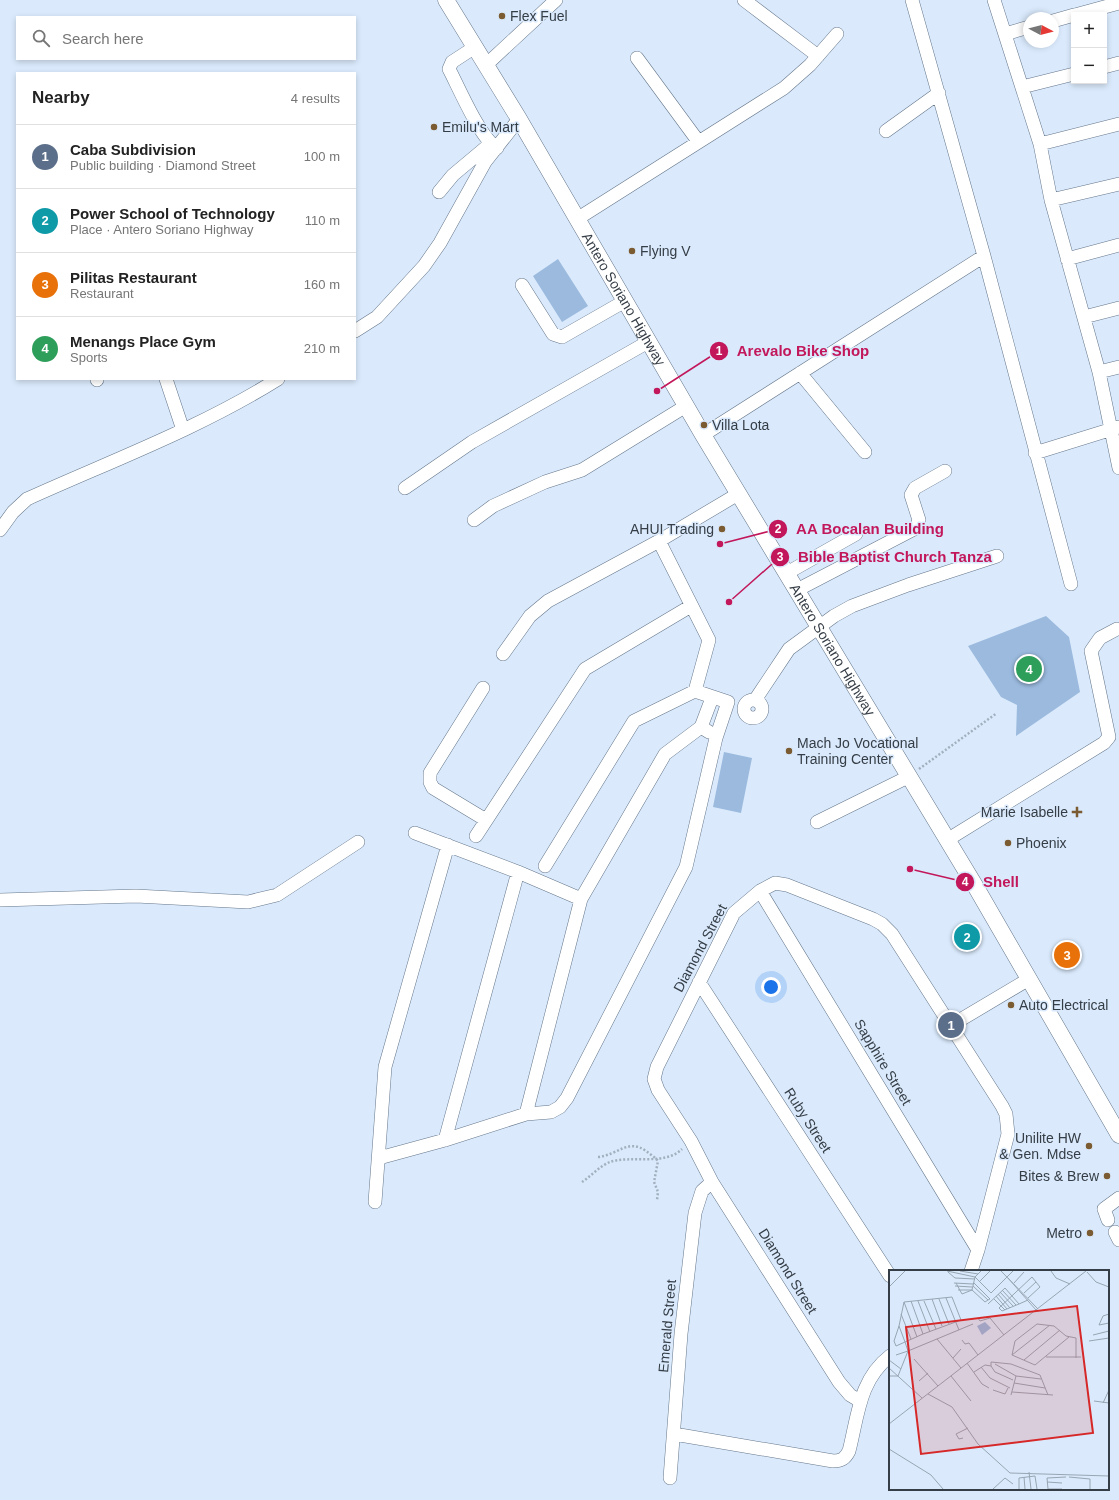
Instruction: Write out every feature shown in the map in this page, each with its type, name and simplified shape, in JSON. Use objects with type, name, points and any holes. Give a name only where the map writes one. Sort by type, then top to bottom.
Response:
[{"type":"main road","name":"Antero Soriano Highway","points":[[446,0],[519,119],[738,494],[947,840],[1119,1135]]},
{"type":"street","points":[[486,65],[556,0]]},
{"type":"street","points":[[744,0],[818,56]]},
{"type":"street","points":[[912,0],[984,256],[1035,453],[1071,584]]},
{"type":"street","points":[[994,0],[1040,144],[1051,200],[1114,428],[1119,468]]},
{"type":"street","points":[[1085,12],[1119,3]]},
{"type":"street","points":[[1059,19],[1071,16]]},
{"type":"street","points":[[1005,34],[1023,29]]},
{"type":"street","points":[[577,219],[698,141],[784,88],[798,77],[837,34]]},
{"type":"street","points":[[475,47],[452,62],[449,69],[493,146]]},
{"type":"street","points":[[638,58],[698,141]]},
{"type":"street","points":[[1107,65],[1119,63]]},
{"type":"street","points":[[1022,87],[1071,75]]},
{"type":"street","points":[[886,131],[939,93]]},
{"type":"street","points":[[439,192],[453,175],[493,146],[519,119]]},
{"type":"street","points":[[1040,144],[1119,124]]},
{"type":"street","points":[[356,330],[377,317],[424,266],[440,243],[493,146]]},
{"type":"street","points":[[1051,200],[1119,184]]},
{"type":"street","points":[[1067,259],[1119,245]]},
{"type":"street","points":[[703,435],[984,256]]},
{"type":"street","points":[[522,286],[553,334],[562,336],[625,301]]},
{"type":"street","points":[[1084,317],[1119,308]]},
{"type":"street","points":[[405,488],[472,442],[648,342]]},
{"type":"street","points":[[1099,372],[1119,367]]},
{"type":"street","points":[[800,373],[865,452]]},
{"type":"street","points":[[166,380],[183,430]]},
{"type":"street","points":[[0,530],[13,512],[27,499],[183,430],[255,394],[276,380]]},
{"type":"street","points":[[474,520],[493,506],[545,482],[582,470],[686,406]]},
{"type":"street","points":[[1035,453],[1114,428]]},
{"type":"street","points":[[797,590],[916,528],[919,525],[919,520],[911,495],[912,491],[945,471]]},
{"type":"street","points":[[503,654],[537,608],[659,542],[738,494]]},
{"type":"street","points":[[787,573],[856,534]]},
{"type":"street","points":[[545,866],[634,721],[695,691],[709,640],[659,542]]},
{"type":"street","points":[[695,691],[712,698],[728,702],[750,702],[789,649],[819,626],[844,610],[929,577],[997,556]]},
{"type":"street","points":[[476,836],[585,669],[691,606]]},
{"type":"street","points":[[947,840],[1104,743],[1109,737],[1091,651],[1100,638],[1117,629]]},
{"type":"street","points":[[483,688],[430,773],[430,782],[433,788],[486,820]]},
{"type":"street","points":[[526,1114],[581,899],[665,754],[701,727],[712,698]]},
{"type":"street","points":[[380,1158],[445,1140],[526,1114],[551,1112],[560,1106],[567,1098],[686,867],[716,738],[728,702]]},
{"type":"street","points":[[701,727],[716,738]]},
{"type":"street","points":[[816,822],[908,777]]},
{"type":"street","points":[[415,833],[518,872],[581,899]]},
{"type":"street","points":[[0,900],[136,896],[248,902],[277,895],[358,842]]},
{"type":"street","points":[[375,1202],[380,1158],[385,1067],[448,845]]},
{"type":"street","points":[[445,1140],[518,872]]},
{"type":"street","name":"Diamond Street","points":[[860,1402],[844,1390],[712,1182],[691,1141],[658,1090],[654,1079],[657,1067],[734,913],[760,891],[775,883],[787,885],[855,911],[882,924],[892,934],[1002,1106],[1008,1124],[1005,1146],[971,1270]]},
{"type":"street","name":"Sapphire Street","points":[[760,891],[978,1250]]},
{"type":"street","points":[[950,1026],[1029,980]]},
{"type":"street","name":"Ruby Street","points":[[699,982],[889,1274]]},
{"type":"street","name":"Emerald Street","points":[[670,1478],[681,1334],[695,1213],[702,1191],[712,1182]]},
{"type":"street","points":[[1108,1220],[1104,1208],[1119,1198]]},
{"type":"street","points":[[674,1434],[840,1461],[846,1457],[849,1451],[860,1402],[872,1372],[879,1364],[889,1357]]},
{"type":"path","points":[[908,777],[997,713]]},
{"type":"path","points":[[582,1182],[610,1162],[622,1160],[650,1161],[656,1158],[677,1154],[691,1141]]},
{"type":"path","points":[[598,1157],[610,1156],[627,1146],[639,1146],[656,1158],[658,1161],[654,1182],[658,1192],[657,1200]]},
{"type":"shaded area","points":[[558,259],[588,306],[562,322],[533,276]]},
{"type":"shaded area","points":[[1046,616],[1069,637],[1080,692],[1016,736],[1017,705],[1001,697],[968,646]]},
{"type":"shaded area","points":[[724,752],[752,758],[741,813],[713,807]]},
{"type":"place","name":"Flex Fuel","points":[[502,16]]},
{"type":"place","name":"Emilu's Mart","points":[[434,127]]},
{"type":"place","name":"Flying V","points":[[632,251]]},
{"type":"place","name":"Arevalo Bike Shop","points":[[657,391]]},
{"type":"place","name":"Villa Lota","points":[[704,425]]},
{"type":"place","name":"AHUI Trading","points":[[722,529]]},
{"type":"place","name":"AA Bocalan Building","points":[[720,544]]},
{"type":"place","name":"Bible Baptist Church Tanza","points":[[729,602]]},
{"type":"place","name":"Menangs Place Gym","points":[[1029,669]]},
{"type":"place","name":"Mach Jo Vocational Training Center","points":[[789,751]]},
{"type":"place","name":"Marie Isabelle","points":[[1077,812]]},
{"type":"place","name":"Phoenix","points":[[1008,843]]},
{"type":"place","name":"Shell","points":[[910,869]]},
{"type":"place","name":"Power School of Technology","points":[[967,937]]},
{"type":"place","name":"Pilitas Restaurant","points":[[1067,955]]},
{"type":"place","name":"Auto Electrical","points":[[1011,1005]]},
{"type":"place","name":"Caba Subdivision","points":[[951,1025]]},
{"type":"place","name":"Unilite HW & Gen. Mdse","points":[[1089,1146]]},
{"type":"place","name":"Bites & Brew","points":[[1107,1176]]},
{"type":"place","name":"Metro","points":[[1090,1233]]}]
